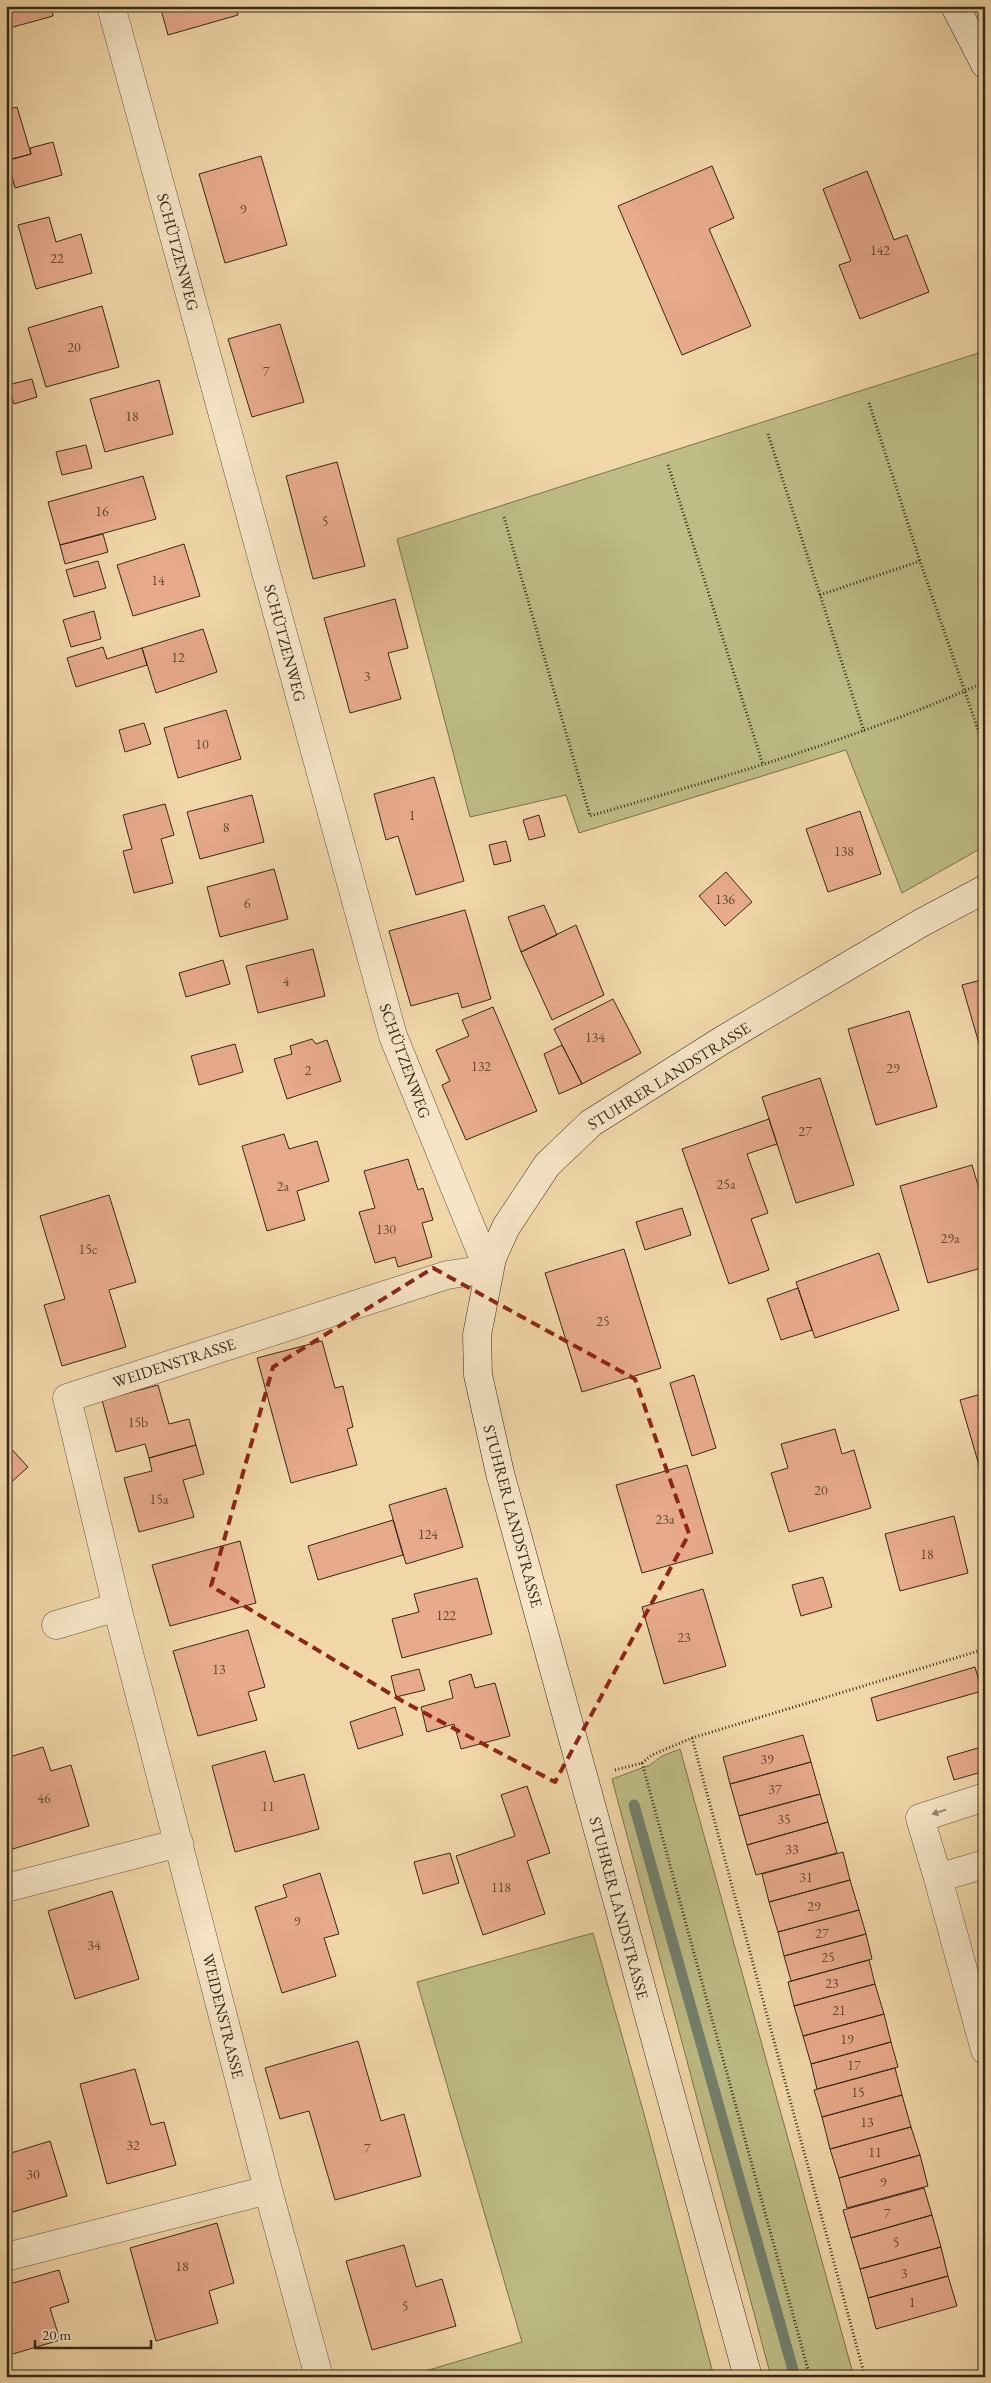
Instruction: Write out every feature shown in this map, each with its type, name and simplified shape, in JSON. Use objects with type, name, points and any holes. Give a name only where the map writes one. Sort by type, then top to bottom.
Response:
[{"type":"street","name":"SCHÜTZENWEG","points":[[111,6],[393,1036],[488,1270]]},
{"type":"street","points":[[955,6],[985,64]]},
{"type":"street","name":"STUHRER LANDSTRASSE","points":[[748,2377],[500,1473],[478,1375],[477,1335],[488,1270],[506,1227],[534,1188],[547,1165],[590,1123],[721,1042],[921,923],[985,889]]},
{"type":"street","name":"WEIDENSTRASSE","points":[[319,2377],[268,2190],[117,1607],[67,1398],[446,1275],[488,1270]]},
{"type":"street","points":[[56,1625],[117,1607]]},
{"type":"street","points":[[985,1797],[920,1818],[985,2050]]},
{"type":"street","points":[[6,1888],[179,1843]]},
{"type":"street","points":[[938,1878],[985,1864]]},
{"type":"street","points":[[6,2256],[268,2190]]},
{"type":"path","points":[[870,403],[963,692],[985,750]]},
{"type":"path","points":[[768,434],[864,731]]},
{"type":"path","points":[[668,466],[763,765]]},
{"type":"path","points":[[504,517],[590,816],[763,765],[864,731],[985,682]]},
{"type":"path","points":[[820,595],[920,562]]},
{"type":"path","points":[[584,1780],[642,1763],[652,1755],[692,1738],[985,1649]]},
{"type":"path","points":[[692,1738],[865,2377]]},
{"type":"path","points":[[642,1763],[810,2377]]},
{"type":"highlighted area","points":[[433,1268],[635,1379],[689,1534],[555,1782],[404,1702],[211,1586],[273,1367]]},
{"type":"shaded area","points":[[985,351],[985,846],[902,893],[846,750],[579,833],[566,795],[470,817],[397,539]]},
{"type":"shaded area","points":[[680,1749],[854,2377],[771,2377],[612,1779],[650,1765],[662,1756]]},
{"type":"shaded area","points":[[593,1933],[644,2114],[714,2377],[406,2377],[522,2342],[417,1982]]},
{"type":"building","points":[[6,6],[51,6],[53,16],[6,29]]},
{"type":"building","points":[[160,6],[236,6],[238,15],[168,35]]},
{"type":"building","points":[[17,107],[31,154],[6,161],[6,110]]},
{"type":"building","points":[[53,142],[62,175],[15,188],[8,160],[31,154],[30,148]]},
{"type":"building","points":[[261,156],[287,245],[225,263],[199,174]]},
{"type":"building","points":[[712,166],[734,218],[709,229],[751,326],[682,355],[618,206]]},
{"type":"building","points":[[867,171],[894,240],[907,235],[929,292],[860,319],[839,265],[851,261],[823,189]]},
{"type":"building","points":[[49,217],[56,242],[81,234],[92,273],[36,289],[18,225]]},
{"type":"building","points":[[102,306],[119,367],[46,387],[28,328]]},
{"type":"building","points":[[280,324],[304,402],[252,417],[228,339]]},
{"type":"building","points":[[32,379],[37,397],[14,404],[8,385]]},
{"type":"building","points":[[159,380],[173,434],[105,452],[90,399]]},
{"type":"building","points":[[86,445],[92,468],[62,475],[56,452]]},
{"type":"building","points":[[337,462],[365,566],[313,579],[286,476]]},
{"type":"building","points":[[143,476],[156,519],[60,545],[48,502]]},
{"type":"building","points":[[103,534],[108,552],[65,564],[60,545]]},
{"type":"building","points":[[184,544],[200,596],[133,616],[117,565]]},
{"type":"building","points":[[98,561],[106,588],[74,597],[66,570]]},
{"type":"building","points":[[395,599],[408,648],[388,653],[401,699],[350,713],[324,618]]},
{"type":"building","points":[[94,611],[101,639],[71,647],[63,620]]},
{"type":"building","points":[[203,629],[217,672],[156,693],[142,648]]},
{"type":"building","points":[[103,647],[107,659],[142,648],[147,665],[76,687],[67,658]]},
{"type":"building","points":[[226,710],[241,759],[178,778],[164,728]]},
{"type":"building","points":[[144,723],[151,744],[125,752],[119,730]]},
{"type":"building","points":[[434,777],[464,881],[416,895],[398,836],[386,840],[374,794]]},
{"type":"building","points":[[252,795],[264,842],[200,859],[187,812]]},
{"type":"building","points":[[165,804],[174,835],[161,839],[173,883],[134,893],[123,851],[132,849],[123,815]]},
{"type":"building","points":[[860,811],[881,874],[828,892],[806,829]]},
{"type":"building","points":[[539,815],[545,836],[529,840],[523,820]]},
{"type":"building","points":[[506,841],[511,861],[494,865],[489,845]]},
{"type":"building","points":[[274,869],[288,919],[220,937],[207,887]]},
{"type":"building","points":[[726,872],[752,902],[725,926],[699,896]]},
{"type":"building","points":[[544,905],[557,935],[521,952],[508,917]]},
{"type":"building","points":[[465,910],[491,999],[462,1008],[458,993],[411,1006],[389,931]]},
{"type":"building","points":[[576,925],[604,995],[552,1020],[521,952]]},
{"type":"building","points":[[313,949],[325,996],[258,1013],[246,966]]},
{"type":"building","points":[[223,960],[230,984],[186,997],[179,973]]},
{"type":"building","points":[[985,979],[985,1064],[962,985]]},
{"type":"building","points":[[613,999],[641,1053],[582,1084],[554,1029]]},
{"type":"building","points":[[493,1007],[537,1111],[466,1140],[442,1085],[450,1081],[436,1050],[469,1036],[462,1020]]},
{"type":"building","points":[[909,1011],[937,1107],[876,1125],[848,1029]]},
{"type":"building","points":[[312,1039],[316,1044],[327,1040],[341,1081],[287,1099],[274,1059],[292,1054],[290,1046]]},
{"type":"building","points":[[235,1044],[243,1072],[199,1085],[191,1056]]},
{"type":"building","points":[[562,1045],[582,1084],[559,1094],[544,1054]]},
{"type":"building","points":[[820,1078],[854,1185],[796,1203],[762,1097]]},
{"type":"building","points":[[769,1119],[777,1144],[747,1154],[768,1213],[751,1219],[769,1270],[729,1284],[682,1149]]},
{"type":"building","points":[[284,1134],[289,1149],[317,1141],[329,1181],[297,1191],[305,1220],[267,1231],[242,1146]]},
{"type":"building","points":[[408,1159],[418,1190],[423,1188],[433,1220],[422,1223],[432,1257],[398,1267],[395,1257],[375,1263],[359,1212],[375,1208],[364,1171]]},
{"type":"building","points":[[972,1165],[985,1209],[985,1267],[928,1283],[900,1186]]},
{"type":"building","points":[[109,1195],[136,1282],[109,1290],[126,1347],[62,1366],[44,1305],[65,1299],[40,1216]]},
{"type":"building","points":[[682,1208],[691,1235],[645,1250],[636,1222]]},
{"type":"building","points":[[624,1249],[661,1368],[582,1392],[545,1273]]},
{"type":"building","points":[[879,1253],[899,1310],[815,1338],[796,1282]]},
{"type":"building","points":[[798,1288],[812,1330],[781,1340],[767,1299]]},
{"type":"building","points":[[322,1341],[335,1388],[343,1386],[353,1427],[347,1429],[357,1465],[291,1483],[257,1358]]},
{"type":"building","points":[[694,1375],[716,1448],[692,1456],[670,1383]]},
{"type":"building","points":[[158,1385],[169,1424],[189,1419],[196,1445],[149,1458],[145,1444],[116,1452],[102,1400]]},
{"type":"building","points":[[985,1393],[985,1486],[960,1400]]},
{"type":"building","points":[[835,1429],[842,1454],[854,1450],[871,1508],[789,1532],[771,1473],[788,1468],[781,1444]]},
{"type":"building","points":[[6,1443],[28,1467],[6,1487]]},
{"type":"building","points":[[196,1445],[204,1474],[183,1480],[194,1517],[139,1532],[124,1478],[152,1471],[149,1458]]},
{"type":"building","points":[[687,1465],[713,1553],[642,1573],[616,1485]]},
{"type":"building","points":[[446,1488],[463,1547],[406,1564],[389,1505]]},
{"type":"building","points":[[954,1516],[968,1573],[900,1591],[885,1534]]},
{"type":"building","points":[[393,1520],[403,1555],[318,1580],[308,1546]]},
{"type":"building","points":[[240,1541],[256,1603],[170,1626],[152,1565]]},
{"type":"building","points":[[823,1577],[832,1607],[801,1616],[792,1585]]},
{"type":"building","points":[[477,1578],[492,1634],[402,1658],[392,1619],[419,1612],[414,1594]]},
{"type":"building","points":[[703,1589],[726,1666],[664,1684],[642,1607]]},
{"type":"building","points":[[248,1630],[265,1687],[248,1692],[257,1720],[198,1736],[173,1651]]},
{"type":"building","points":[[975,1667],[982,1691],[877,1721],[871,1698]]},
{"type":"building","points":[[419,1669],[425,1690],[396,1697],[391,1676]]},
{"type":"building","points":[[471,1674],[475,1688],[495,1683],[510,1736],[461,1749],[454,1724],[427,1732],[421,1707],[453,1698],[449,1681]]},
{"type":"building","points":[[395,1707],[403,1735],[358,1749],[350,1722]]},
{"type":"building","points":[[803,1735],[811,1762],[730,1784],[723,1757]]},
{"type":"building","points":[[985,1746],[985,1771],[954,1780],[947,1757]]},
{"type":"building","points":[[43,1747],[51,1771],[71,1765],[89,1826],[6,1851],[6,1758]]},
{"type":"building","points":[[265,1751],[274,1782],[304,1774],[319,1829],[235,1852],[212,1766]]},
{"type":"building","points":[[811,1762],[820,1794],[739,1816],[730,1784]]},
{"type":"building","points":[[527,1786],[550,1853],[527,1861],[545,1914],[483,1935],[456,1856],[515,1836],[501,1795]]},
{"type":"building","points":[[820,1794],[828,1822],[747,1845],[739,1816]]},
{"type":"building","points":[[828,1822],[837,1853],[756,1875],[747,1845]]},
{"type":"building","points":[[843,1852],[850,1880],[769,1902],[762,1874]]},
{"type":"building","points":[[450,1853],[459,1883],[423,1894],[414,1862]]},
{"type":"building","points":[[320,1873],[339,1934],[324,1938],[336,1976],[282,1993],[255,1907],[287,1897],[283,1885]]},
{"type":"building","points":[[850,1880],[859,1910],[778,1932],[769,1902]]},
{"type":"building","points":[[112,1891],[139,1979],[75,1999],[48,1911]]},
{"type":"building","points":[[859,1910],[866,1934],[784,1956],[778,1932]]},
{"type":"building","points":[[866,1934],[872,1959],[791,1981],[784,1956]]},
{"type":"building","points":[[869,1960],[875,1984],[794,2006],[788,1982]]},
{"type":"building","points":[[875,1984],[884,2014],[803,2036],[794,2006]]},
{"type":"building","points":[[884,2014],[891,2042],[811,2064],[803,2036]]},
{"type":"building","points":[[358,2041],[381,2121],[404,2114],[421,2176],[335,2200],[309,2111],[280,2119],[265,2068]]},
{"type":"building","points":[[891,2042],[898,2067],[817,2089],[811,2064]]},
{"type":"building","points":[[895,2068],[902,2095],[822,2117],[814,2090]]},
{"type":"building","points":[[135,2069],[151,2125],[164,2122],[176,2165],[107,2184],[80,2084]]},
{"type":"building","points":[[902,2095],[911,2127],[830,2149],[822,2117]]},
{"type":"building","points":[[911,2127],[920,2155],[839,2178],[830,2149]]},
{"type":"building","points":[[6,2139],[11,2153],[50,2141],[67,2196],[6,2214]]},
{"type":"building","points":[[920,2155],[928,2186],[847,2208],[839,2178]]},
{"type":"building","points":[[924,2188],[932,2215],[851,2238],[843,2210]]},
{"type":"building","points":[[932,2215],[941,2247],[860,2269],[851,2238]]},
{"type":"building","points":[[217,2223],[234,2283],[209,2291],[218,2323],[156,2341],[130,2248]]},
{"type":"building","points":[[404,2245],[416,2287],[442,2279],[456,2326],[372,2350],[346,2261]]},
{"type":"building","points":[[941,2247],[948,2276],[868,2298],[860,2269]]},
{"type":"building","points":[[59,2270],[69,2302],[50,2308],[60,2340],[6,2356],[6,2285]]},
{"type":"building","points":[[948,2276],[957,2306],[876,2329],[868,2298]]},
{"type":"waterway","points":[[634,1805],[795,2377]]}]
